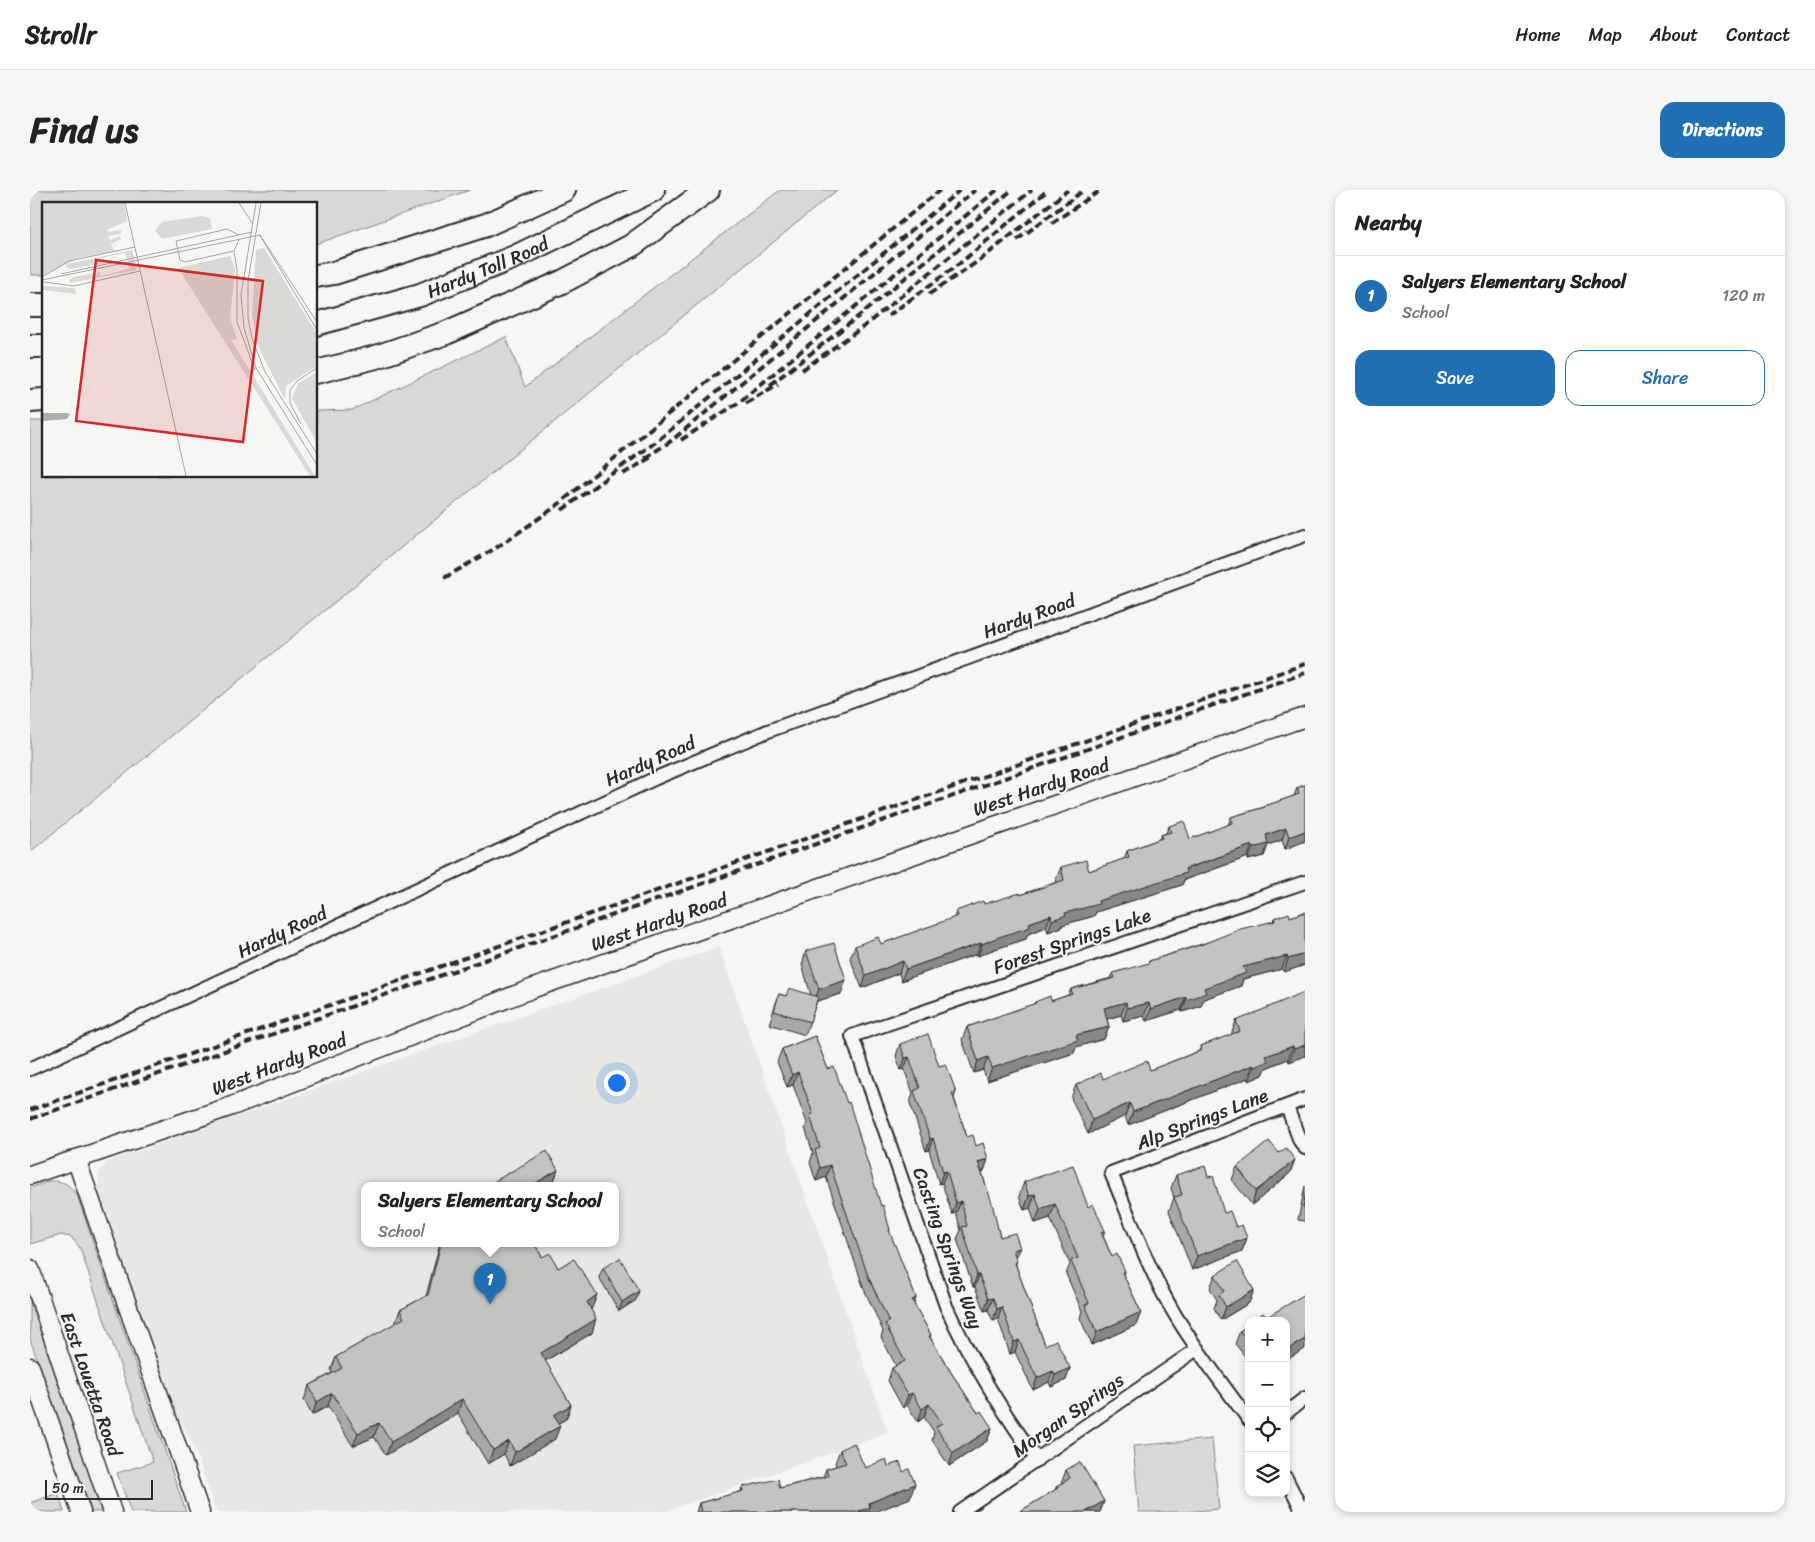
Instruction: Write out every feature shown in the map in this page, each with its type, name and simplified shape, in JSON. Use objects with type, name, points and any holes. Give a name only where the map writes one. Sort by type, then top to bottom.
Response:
[{"type":"highway","name":"Hardy Toll Road","points":[[318,276],[334,273],[486,225],[564,190]]},
{"type":"highway","name":"Hardy Toll Road","points":[[318,323],[420,295],[517,256],[653,190]]},
{"type":"highway","points":[[318,372],[376,357],[446,333],[562,282],[631,246],[708,190]]},
{"type":"main road","name":"West Hardy Road","points":[[30,1175],[232,1106],[531,989],[1305,717]]},
{"type":"main road","points":[[76,1159],[200,1512]]},
{"type":"main road","name":"East Louetta Road","points":[[30,1271],[112,1512]]},
{"type":"main road","points":[[30,1367],[81,1512]]},
{"type":"street","name":"Hardy Road","points":[[30,1070],[664,774],[768,732],[1305,535]]},
{"type":"street","name":"Forest Springs Lake","points":[[852,1036],[1305,882]]},
{"type":"street","name":"Casting Springs Way","points":[[852,1036],[946,1306],[984,1382],[1037,1460]]},
{"type":"street","name":"Alp Springs Lane","points":[[1197,1350],[1173,1312],[1156,1280],[1111,1173],[1305,1100]]},
{"type":"street","points":[[1287,1107],[1300,1141],[1305,1148]]},
{"type":"street","name":"Morgan Springs","points":[[960,1512],[1197,1350]]},
{"type":"street","points":[[1197,1350],[1245,1415]]},
{"type":"street","points":[[1290,1410],[1305,1398]]},
{"type":"street","points":[[1290,1486],[1302,1512]]},
{"type":"shaded area","points":[[30,190],[470,190],[318,243],[318,202],[42,202],[42,275],[30,275]]},
{"type":"shaded area","points":[[780,190],[837,190],[30,852],[30,421],[42,421],[42,478],[318,478],[318,411],[352,410],[506,337],[525,387]]},
{"type":"shaded area","points":[[719,947],[888,1433],[664,1512],[216,1512],[195,1449],[169,1398],[98,1190],[99,1173],[107,1162]]},
{"type":"shaded area","points":[[49,1181],[66,1184],[78,1198],[186,1512],[131,1512],[117,1473],[153,1462],[80,1248],[71,1237],[61,1235],[30,1244],[30,1188]]},
{"type":"shaded area","points":[[30,1291],[102,1512],[91,1512],[30,1339]]},
{"type":"shaded area","points":[[1212,1439],[1219,1509],[1183,1512],[1139,1512],[1133,1446]]},
{"type":"shaded area","points":[[58,1493],[64,1512],[30,1512],[30,1503]]},
{"type":"building","points":[[1305,785],[1305,831],[1289,837],[1286,828],[1266,835],[1268,844],[1253,848],[1252,845],[1185,869],[1186,873],[1098,901],[1099,904],[1065,913],[1066,915],[1052,920],[1051,915],[1029,923],[1030,927],[906,969],[903,961],[866,976],[855,946],[878,937],[881,944],[958,916],[956,911],[983,901],[984,904],[1020,893],[1020,895],[1064,880],[1061,867],[1086,860],[1089,871],[1129,857],[1127,851],[1162,838],[1161,835],[1171,832],[1169,826],[1184,821],[1190,839],[1232,823],[1231,817],[1299,794],[1297,788]]},
{"type":"building","points":[[1305,912],[1305,954],[1288,959],[1287,956],[1243,967],[1246,973],[1204,988],[1206,993],[1186,1000],[1186,997],[1151,1009],[1149,1003],[1127,1008],[1126,1002],[1104,1008],[1109,1027],[1076,1035],[1078,1040],[992,1068],[988,1057],[978,1061],[967,1027],[1036,1003],[1050,996],[1051,1001],[1072,994],[1071,989],[1115,978],[1113,973],[1149,963],[1149,961],[1203,944],[1240,929],[1275,921],[1274,918],[1289,913],[1290,917]]},
{"type":"building","points":[[834,943],[846,980],[819,989],[806,951]]},
{"type":"building","points":[[789,988],[818,997],[810,1022],[774,1011],[779,994],[786,996]]},
{"type":"building","points":[[1304,992],[1305,1045],[1294,1049],[1293,1046],[1266,1056],[1268,1061],[1254,1067],[1253,1065],[1133,1112],[1130,1103],[1092,1120],[1076,1085],[1101,1073],[1103,1079],[1147,1061],[1150,1070],[1202,1050],[1201,1046],[1240,1031],[1236,1021]]},
{"type":"building","points":[[928,1034],[939,1066],[946,1064],[956,1092],[952,1093],[967,1137],[973,1135],[976,1146],[983,1143],[988,1159],[978,1162],[992,1203],[1000,1237],[1015,1233],[1020,1248],[1013,1250],[1017,1262],[1015,1263],[1045,1345],[1056,1340],[1070,1368],[1055,1375],[1053,1371],[1037,1378],[1019,1340],[1014,1342],[1002,1307],[997,1309],[993,1298],[988,1299],[979,1275],[977,1275],[962,1227],[967,1226],[961,1201],[956,1203],[947,1171],[943,1172],[933,1138],[930,1139],[914,1091],[920,1088],[909,1057],[905,1058],[900,1044]]},
{"type":"building","points":[[815,1036],[828,1069],[834,1067],[847,1103],[849,1102],[881,1206],[883,1205],[889,1230],[916,1298],[912,1300],[931,1335],[929,1336],[952,1374],[978,1413],[981,1411],[992,1428],[953,1453],[936,1427],[942,1423],[929,1404],[922,1409],[912,1393],[908,1395],[892,1368],[905,1361],[885,1324],[889,1322],[868,1276],[830,1165],[820,1168],[815,1150],[820,1148],[810,1115],[813,1114],[798,1072],[792,1075],[782,1049]]},
{"type":"building","points":[[1269,1141],[1279,1153],[1286,1148],[1295,1160],[1256,1191],[1237,1167]]},
{"type":"building","points":[[547,1151],[558,1170],[537,1182],[493,1182]]},
{"type":"building","points":[[1073,1165],[1088,1207],[1093,1204],[1105,1231],[1101,1232],[1112,1257],[1117,1254],[1125,1271],[1122,1272],[1141,1312],[1097,1332],[1085,1305],[1089,1303],[1071,1261],[1078,1258],[1055,1204],[1040,1209],[1035,1194],[1029,1196],[1024,1182]]},
{"type":"building","points":[[1205,1166],[1208,1177],[1213,1176],[1224,1213],[1230,1211],[1236,1227],[1242,1225],[1247,1238],[1197,1256],[1174,1197],[1182,1195],[1176,1175]]},
{"type":"building","points":[[440,1247],[536,1247],[542,1257],[550,1253],[558,1268],[574,1259],[597,1295],[587,1302],[596,1319],[541,1353],[571,1405],[554,1415],[560,1426],[515,1452],[509,1441],[493,1450],[462,1399],[391,1442],[379,1423],[358,1433],[332,1393],[317,1402],[309,1386],[342,1368],[336,1357],[404,1318],[400,1310],[428,1295]]},
{"type":"building","points":[[620,1258],[639,1291],[622,1302],[603,1268]]},
{"type":"building","points":[[1237,1261],[1254,1290],[1226,1307],[1219,1295],[1224,1291],[1215,1275]]},
{"type":"building","points":[[1305,1294],[1305,1339],[1290,1348],[1290,1317],[1267,1317]]},
{"type":"building","points":[[1263,1313],[1267,1317],[1258,1317]]},
{"type":"building","points":[[1245,1327],[1245,1337],[1240,1331]]},
{"type":"building","points":[[854,1443],[865,1468],[886,1459],[888,1466],[900,1462],[903,1472],[909,1469],[915,1484],[869,1503],[870,1508],[855,1512],[701,1512],[699,1503],[743,1491],[742,1487],[778,1479],[780,1488],[828,1476],[826,1469],[846,1463],[840,1450]]},
{"type":"building","points":[[1080,1462],[1104,1501],[1086,1512],[1019,1512],[1058,1488],[1056,1487],[1070,1478],[1066,1470]]},
{"type":"railway","points":[[444,578],[496,548],[554,508],[940,190]]},
{"type":"railway","points":[[562,510],[657,441],[960,190]]},
{"type":"railway","points":[[645,458],[671,441],[975,190]]},
{"type":"railway","points":[[681,440],[738,403],[997,190]]},
{"type":"railway","points":[[770,385],[854,320],[1012,190]]},
{"type":"railway","points":[[802,370],[863,327],[1032,190]]},
{"type":"railway","points":[[888,316],[959,264],[1048,190]]},
{"type":"railway","points":[[929,294],[980,260],[1068,190]]},
{"type":"railway","points":[[1017,240],[1084,190]]},
{"type":"railway","points":[[1052,223],[1101,190]]},
{"type":"railway","points":[[746,403],[778,384]]},
{"type":"railway","points":[[623,474],[653,456]]},
{"type":"railway","points":[[30,1110],[1305,664]]},
{"type":"railway","points":[[30,1119],[1305,673]]},
{"type":"place","name":"Salyers Elementary School","points":[[490,1304]]}]
